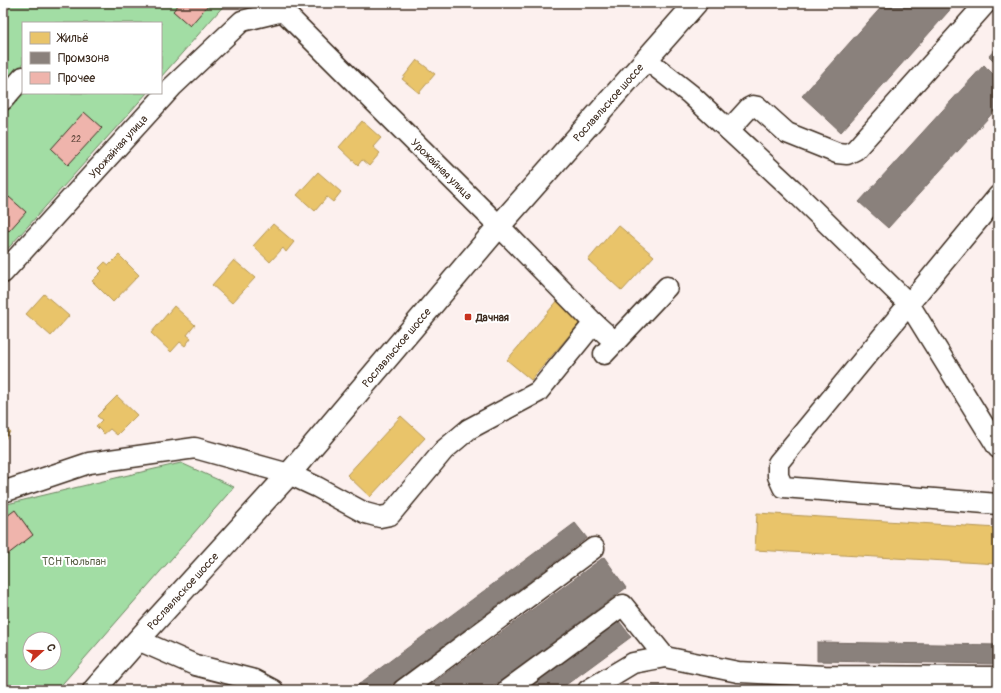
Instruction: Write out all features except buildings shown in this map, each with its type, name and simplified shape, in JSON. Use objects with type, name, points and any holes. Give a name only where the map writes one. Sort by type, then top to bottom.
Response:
[{"type":"main road","name":"Рославльское шоссе","points":[[94,690],[288,474],[499,226],[696,3]]},
{"type":"street","points":[[728,130],[749,108],[753,106],[758,107],[787,133],[837,153],[847,154],[855,150],[986,3]]},
{"type":"street","name":"Урожайная улица","points":[[3,273],[172,87],[242,21],[285,7],[594,323],[609,348],[667,287]]},
{"type":"street","points":[[646,60],[690,94],[792,189],[909,304],[998,448]]},
{"type":"street","points":[[3,100],[22,78]]},
{"type":"street","points":[[998,196],[778,463],[778,476],[783,488],[998,504]]},
{"type":"street","points":[[3,492],[89,463],[195,448],[288,474],[317,487],[365,513],[380,517],[390,516],[444,450],[469,429],[538,392],[594,323]]},
{"type":"street","points":[[403,690],[594,548]]},
{"type":"street","points":[[507,690],[622,605],[665,657]]},
{"type":"street","points":[[138,640],[195,665],[254,680],[273,690]]},
{"type":"street","points":[[588,690],[633,663],[665,657],[738,672],[825,676],[998,677]]},
{"type":"green space","points":[[3,3],[226,3],[162,76],[162,22],[22,22],[22,94],[146,94],[3,254]]},
{"type":"green space","name":"ТСН Тюльпан","points":[[181,463],[234,487],[57,690],[3,690],[3,505]]},
{"type":"place","name":"Дачная","points":[[468,317]]}]
